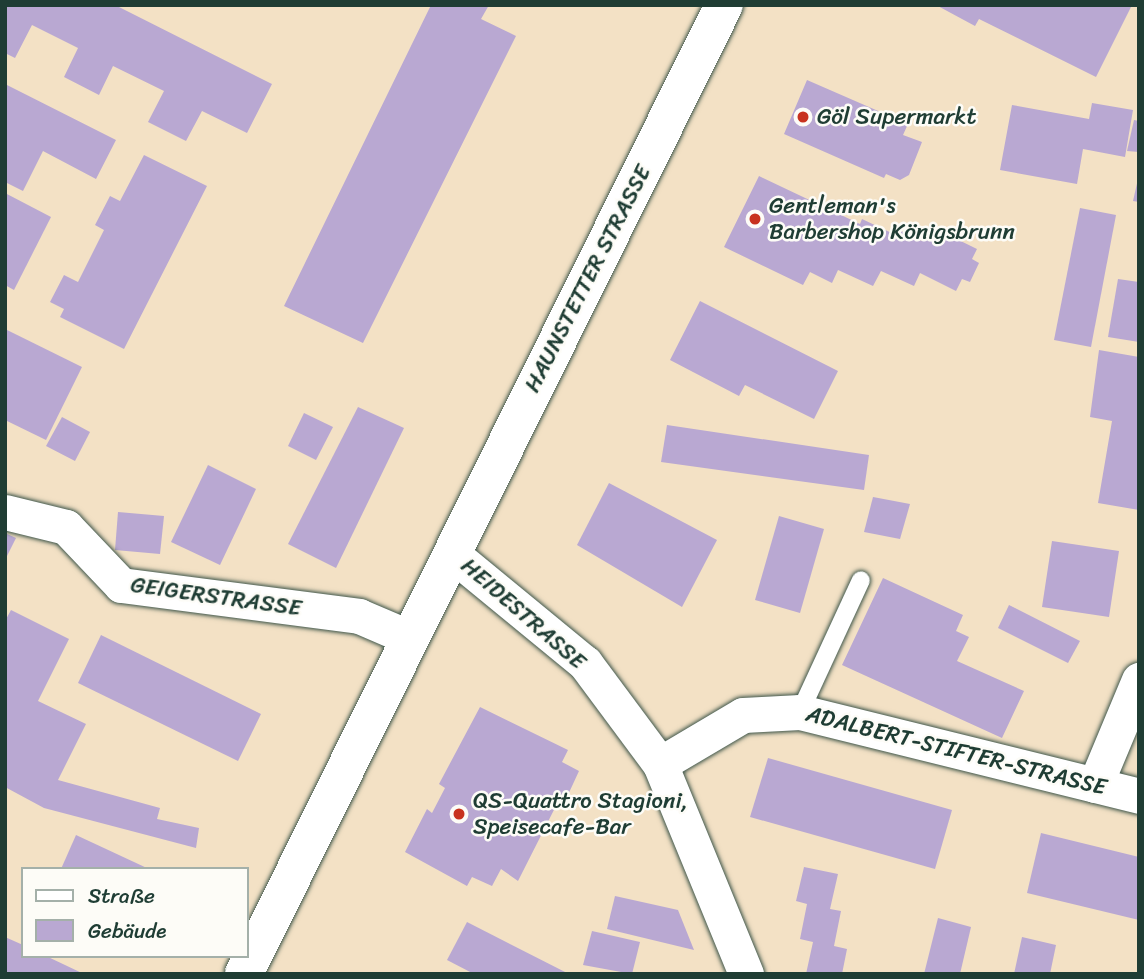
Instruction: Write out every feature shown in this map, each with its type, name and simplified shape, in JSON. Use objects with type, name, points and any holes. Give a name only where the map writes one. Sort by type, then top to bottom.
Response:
[{"type":"street","name":"HAUNSTETTER STRASSE","points":[[244,974],[408,637],[724,5]]},
{"type":"street","name":"GEIGERSTRASSE","points":[[5,512],[66,527],[121,585],[359,616],[408,637]]},
{"type":"street","name":"HEIDESTRASSE","points":[[451,553],[584,663],[660,764],[746,974]]},
{"type":"street","points":[[1095,785],[1139,680]]},
{"type":"street","name":"ADALBERT-STIFTER-STRASSE","points":[[660,764],[743,715],[800,712],[1139,796]]},
{"type":"lane","points":[[800,712],[861,580]]},
{"type":"building","points":[[5,5],[115,5],[272,84],[247,133],[202,111],[186,141],[148,122],[164,91],[113,66],[99,95],[64,77],[78,48],[32,25],[15,58],[5,53]]},
{"type":"building","points":[[431,5],[489,5],[481,19],[516,36],[363,343],[284,306]]},
{"type":"building","points":[[936,5],[1132,5],[1096,77],[979,19],[975,26]]},
{"type":"building","points":[[807,80],[908,124],[903,135],[922,142],[909,175],[900,180],[886,174],[884,178],[784,134]]},
{"type":"building","points":[[5,84],[116,140],[96,179],[43,151],[23,191],[5,182]]},
{"type":"building","points":[[1092,103],[1133,110],[1125,157],[1083,149],[1077,184],[1000,170],[1012,105],[1089,119]]},
{"type":"building","points":[[1134,120],[1139,121],[1139,152],[1127,151]]},
{"type":"building","points":[[144,155],[207,186],[124,349],[60,317],[64,309],[50,302],[64,275],[78,282],[104,230],[95,225],[110,196],[120,201]]},
{"type":"building","points":[[759,176],[860,224],[862,219],[898,236],[901,231],[922,241],[930,226],[977,249],[972,259],[979,263],[970,282],[962,279],[956,291],[920,273],[914,286],[881,271],[873,286],[838,270],[832,283],[810,272],[803,285],[724,247]]},
{"type":"building","points":[[1139,179],[1139,202],[1133,201]]},
{"type":"building","points":[[5,193],[51,217],[14,290],[5,285]]},
{"type":"building","points":[[1080,208],[1116,215],[1091,347],[1054,340]]},
{"type":"building","points":[[1118,279],[1139,282],[1139,342],[1108,337]]},
{"type":"building","points":[[700,301],[838,371],[814,419],[745,385],[739,396],[670,360]]},
{"type":"building","points":[[5,329],[82,367],[46,440],[5,420]]},
{"type":"building","points":[[1099,350],[1139,357],[1139,510],[1098,503],[1112,421],[1090,417]]},
{"type":"building","points":[[358,407],[404,428],[336,568],[288,544]]},
{"type":"building","points":[[304,413],[333,427],[316,460],[288,446]]},
{"type":"building","points":[[62,417],[90,432],[75,461],[46,446]]},
{"type":"building","points":[[667,425],[869,455],[864,490],[661,462]]},
{"type":"building","points":[[208,465],[256,489],[220,565],[171,542]]},
{"type":"building","points":[[609,483],[717,540],[682,607],[577,545]]},
{"type":"building","points":[[873,497],[910,504],[900,539],[864,532]]},
{"type":"building","points":[[118,512],[164,516],[160,554],[115,550]]},
{"type":"building","points":[[779,516],[824,529],[800,613],[755,600]]},
{"type":"building","points":[[5,533],[16,538],[5,560]]},
{"type":"building","points":[[1052,541],[1119,551],[1109,617],[1042,607]]},
{"type":"building","points":[[883,578],[963,615],[956,631],[969,637],[957,661],[1024,691],[1002,738],[842,665]]},
{"type":"building","points":[[1009,605],[1080,641],[1068,663],[998,628]]},
{"type":"building","points":[[11,610],[69,639],[38,701],[86,724],[58,780],[160,808],[157,819],[199,828],[196,848],[44,808],[5,787],[5,621]]},
{"type":"building","points":[[101,635],[261,714],[238,761],[78,683]]},
{"type":"building","points":[[480,707],[568,750],[562,762],[579,771],[567,797],[562,794],[518,881],[501,869],[492,886],[472,877],[467,886],[405,852],[427,809],[432,813],[445,788],[439,784]]},
{"type":"building","points":[[768,758],[952,810],[935,869],[750,817]]},
{"type":"building","points":[[1041,833],[1139,857],[1139,920],[1027,893]]},
{"type":"building","points":[[76,835],[145,867],[62,867]]},
{"type":"building","points":[[804,867],[838,874],[830,909],[841,911],[834,946],[847,949],[842,974],[806,974],[813,942],[800,939],[807,904],[796,901]]},
{"type":"building","points":[[615,896],[678,910],[694,950],[607,929]]},
{"type":"building","points":[[938,918],[971,927],[960,974],[924,974]]},
{"type":"building","points":[[467,922],[569,974],[474,974],[447,960]]},
{"type":"building","points":[[592,931],[640,942],[632,974],[583,965]]},
{"type":"building","points":[[5,937],[21,944],[21,958],[50,958],[84,974],[5,974]]},
{"type":"building","points":[[1022,937],[1056,945],[1050,974],[1014,974]]},
{"type":"place","name":"Göl Supermarkt","points":[[803,117]]},
{"type":"place","name":"Gentleman's Barbershop Königsbrunn","points":[[755,219]]},
{"type":"place","name":"QS-Quattro Stagioni, Speisecafe-Bar","points":[[459,814]]}]
